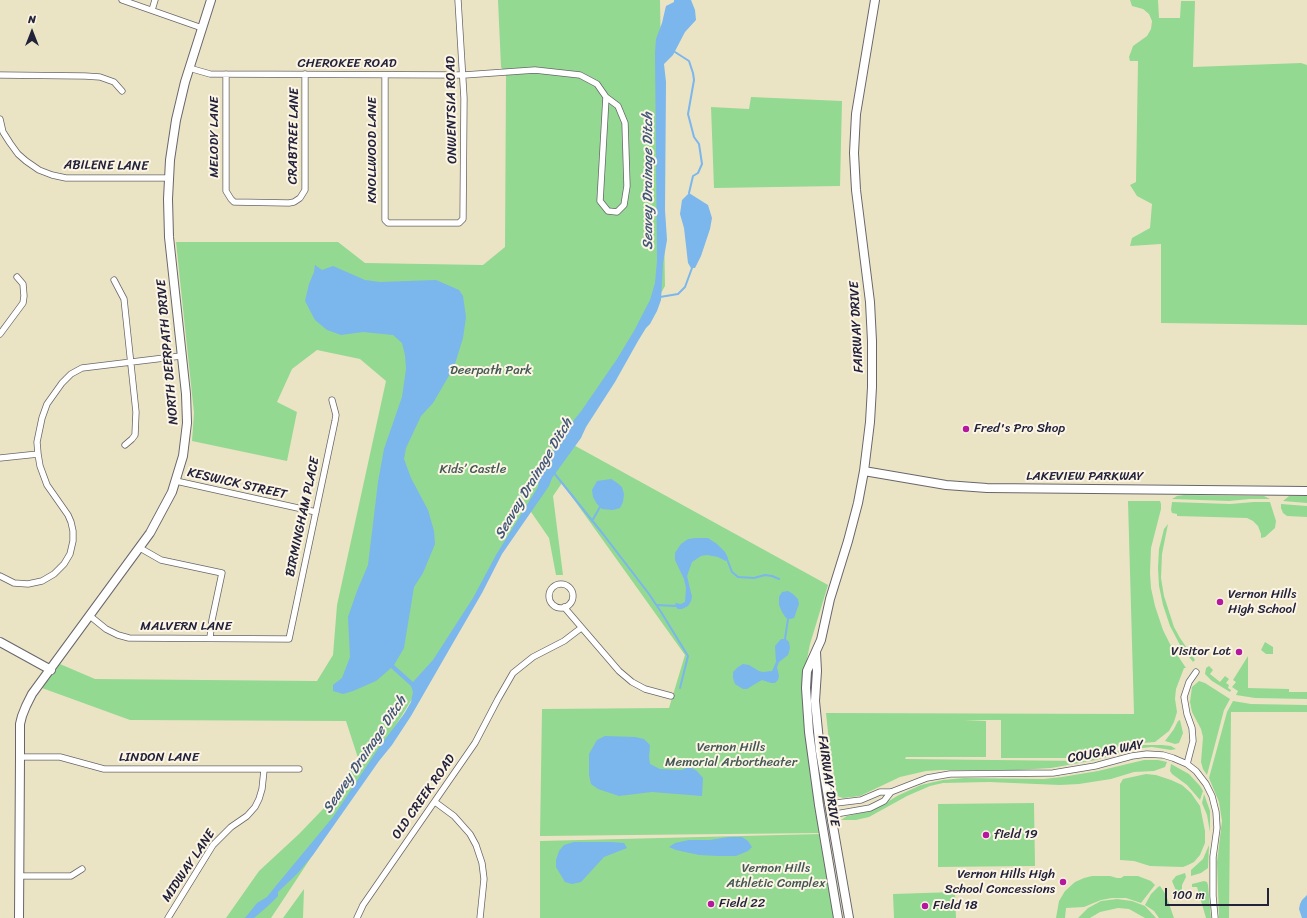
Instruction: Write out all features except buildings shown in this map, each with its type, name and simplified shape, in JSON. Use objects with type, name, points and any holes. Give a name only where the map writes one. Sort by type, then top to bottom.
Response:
[{"type":"street","points":[[122,0],[202,28]]},
{"type":"street","points":[[152,10],[155,0]]},
{"type":"street","name":"NORTH DEERPATH DRIVE","points":[[19,918],[20,724],[22,716],[32,694],[150,533],[164,509],[176,482],[183,456],[187,422],[186,394],[169,237],[170,160],[176,120],[189,68],[211,0]]},
{"type":"street","name":"ONWENTSIA ROAD","points":[[458,0],[464,75],[463,219]]},
{"type":"street","name":"FAIRWAY DRIVE","points":[[838,918],[819,805],[806,703],[807,671],[821,640],[830,599],[848,540],[864,471],[870,422],[872,341],[870,302],[856,190],[854,152],[856,114],[874,0]]},
{"type":"street","name":"CHEROKEE ROAD","points":[[189,68],[210,74],[464,75],[534,70],[580,75],[597,84],[606,97],[618,106],[625,123],[627,186],[624,205],[617,212],[608,211],[600,201],[606,97]]},
{"type":"street","name":"MELODY LANE","points":[[226,74],[226,192],[234,202],[288,203],[294,202],[300,198]]},
{"type":"street","name":"CRABTREE LANE","points":[[300,198],[305,190],[305,74]]},
{"type":"street","points":[[0,75],[100,77],[114,82],[122,91]]},
{"type":"street","name":"KNOLLWOOD LANE","points":[[384,75],[385,220],[388,224],[456,224],[463,219]]},
{"type":"street","name":"ABILENE LANE","points":[[0,119],[10,144],[18,154],[39,170],[52,175],[66,178],[169,178]]},
{"type":"street","points":[[0,334],[23,304],[23,284],[17,277]]},
{"type":"street","points":[[114,280],[124,299],[136,412],[136,431],[132,439],[125,445]]},
{"type":"street","points":[[0,576],[14,583],[28,584],[38,582],[54,574],[64,564],[70,554],[72,541],[71,522],[47,485],[40,466],[37,442],[42,418],[47,404],[62,384],[71,374],[92,365],[181,356]]},
{"type":"street","name":"BIRMINGHAM PLACE","points":[[289,639],[336,421],[332,400]]},
{"type":"street","points":[[0,458],[38,454]]},
{"type":"street","name":"LAKEVIEW PARKWAY","points":[[864,471],[946,485],[987,488],[1307,491]]},
{"type":"street","name":"KESWICK STREET","points":[[176,482],[316,512]]},
{"type":"street","points":[[140,548],[161,560],[222,573],[212,620],[210,638]]},
{"type":"street","points":[[564,608],[570,604],[572,600],[571,588],[564,584],[556,584],[550,590],[548,597],[550,601],[555,607],[564,608],[619,671],[632,682],[649,690],[671,696]]},
{"type":"street","name":"MALVERN LANE","points":[[90,616],[106,629],[118,635],[129,638],[289,639]]},
{"type":"street","name":"OLD CREEK ROAD","points":[[357,918],[363,905],[475,743],[513,673],[533,657],[564,641],[581,628]]},
{"type":"street","points":[[0,642],[51,670]]},
{"type":"street","name":"FAIRWAY DRIVE","points":[[816,649],[816,718],[828,804],[849,918]]},
{"type":"street","points":[[1187,764],[1193,741],[1192,728],[1187,714],[1184,697],[1189,682],[1196,672]]},
{"type":"street","name":"COUGAR WAY","points":[[828,804],[861,800],[880,792],[891,792],[926,778],[950,774],[1053,773],[1096,766],[1132,756],[1147,754],[1168,756],[1187,764],[1196,771],[1206,784],[1212,796],[1216,812],[1213,857],[1213,896],[1216,918]]},
{"type":"street","name":"LINDON LANE","points":[[20,757],[60,757],[104,769],[300,769]]},
{"type":"street","name":"MIDWAY LANE","points":[[168,918],[218,839],[231,827],[247,816],[255,807],[262,789],[264,770]]},
{"type":"street","name":"COUGAR WAY","points":[[830,815],[870,808],[884,801],[891,792]]},
{"type":"street","points":[[435,802],[454,816],[470,834],[476,845],[482,863],[484,879],[480,918]]},
{"type":"street","points":[[19,876],[71,876],[82,869]]},
{"type":"green space","name":"Deerpath Park","points":[[498,0],[660,0],[665,286],[616,373],[570,443],[828,585],[810,644],[806,664],[820,833],[540,836],[542,709],[669,708],[685,655],[562,483],[553,496],[563,575],[556,575],[549,538],[529,509],[364,777],[271,918],[226,918],[259,871],[299,834],[324,808],[358,758],[346,721],[130,720],[42,688],[60,664],[95,679],[317,681],[333,655],[337,605],[386,381],[360,359],[317,350],[292,369],[277,402],[297,412],[287,461],[192,441],[194,413],[176,242],[338,242],[365,263],[483,265],[505,247],[506,74],[501,67]]},
{"type":"green space","points":[[1130,0],[1158,0],[1159,18],[1180,18],[1181,1],[1195,1],[1193,67],[1301,63],[1307,65],[1307,325],[1161,323],[1161,244],[1130,246],[1132,238],[1150,228],[1152,204],[1137,196],[1130,185],[1136,182],[1138,61],[1130,61],[1129,57],[1133,46],[1147,36],[1151,29],[1152,21],[1149,14],[1143,9],[1132,6]]},
{"type":"green space","points":[[751,97],[842,101],[840,186],[714,188],[711,107],[749,109]]},
{"type":"green space","points":[[1177,496],[1264,496],[1270,499],[1229,501],[1172,499]]},
{"type":"green space","points":[[1289,496],[1307,496],[1307,503],[1283,501]]},
{"type":"green space","points":[[1128,501],[1160,501],[1161,504],[1151,548],[1151,588],[1163,630],[1170,644],[1186,668],[1184,668],[1176,689],[1175,699],[1177,712],[1169,731],[1155,742],[1130,744],[1088,757],[1083,757],[1082,746],[1082,758],[1001,758],[1001,720],[964,720],[986,721],[986,757],[906,757],[905,759],[1083,761],[1138,745],[1162,745],[1171,746],[1176,749],[1171,750],[1152,747],[1134,749],[1096,760],[1051,768],[1018,770],[926,771],[900,777],[860,796],[843,798],[837,796],[826,713],[1134,714]]},
{"type":"green space","points":[[1172,502],[1230,504],[1270,502],[1276,521],[1275,528],[1265,537],[1261,538],[1258,526],[1247,518],[1177,516],[1177,514],[1172,513]]},
{"type":"green space","points":[[1281,504],[1307,506],[1307,517],[1287,516],[1283,513]]},
{"type":"green space","points":[[1168,524],[1162,554],[1161,578],[1164,596],[1174,627],[1195,660],[1193,662],[1180,645],[1170,626],[1159,586],[1159,549],[1164,529]]},
{"type":"green space","points":[[1265,642],[1273,647],[1273,654],[1266,654],[1261,650]]},
{"type":"green space","points":[[1248,656],[1248,688],[1289,689],[1289,692],[1307,692],[1307,699],[1255,698],[1236,695],[1238,691],[1232,687],[1236,682],[1233,680]]},
{"type":"green space","points":[[1209,666],[1213,670],[1210,674],[1220,682],[1225,676],[1229,679],[1226,683],[1229,685],[1228,688],[1231,690],[1230,692],[1212,681],[1205,674],[1206,668]]},
{"type":"green space","points":[[1199,681],[1205,683],[1230,699],[1224,710],[1207,775],[1201,762],[1203,737],[1201,729],[1192,712],[1190,702],[1192,687]]},
{"type":"green space","points":[[1233,701],[1251,704],[1307,705],[1307,712],[1231,712],[1229,918],[1219,918],[1217,862],[1222,821],[1219,802],[1209,778],[1227,712]]},
{"type":"green space","points":[[1180,720],[1183,733],[1179,743],[1175,744],[1165,741],[1178,721]]},
{"type":"green space","points":[[1144,760],[1158,760],[1167,762],[1165,767],[1154,771],[1134,772],[1111,779],[1079,784],[1060,785],[989,782],[943,783],[930,786],[907,796],[869,817],[856,820],[841,820],[847,816],[865,812],[881,806],[897,796],[921,785],[943,780],[964,778],[1044,779],[1098,771]]},
{"type":"green space","points":[[1171,764],[1189,774],[1200,786],[1203,791],[1200,800],[1187,785],[1172,774],[1170,771]]},
{"type":"green space","points":[[1146,774],[1156,775],[1182,785],[1191,793],[1200,806],[1205,831],[1205,843],[1200,855],[1194,862],[1183,867],[1150,866],[1134,861],[1120,860],[1120,784],[1123,779]]},
{"type":"green space","points":[[1204,794],[1210,811],[1210,832],[1207,815],[1202,803]]},
{"type":"green space","name":"field 19","points":[[1034,803],[1035,866],[938,867],[938,804]]},
{"type":"green space","name":"Vernon Hills Athletic Complex","points":[[821,834],[835,918],[540,918],[540,841]]},
{"type":"green space","points":[[1209,845],[1208,868],[1201,873],[1191,876],[1191,870],[1203,859]]},
{"type":"green space","points":[[1185,873],[1186,877],[1182,885],[1182,891],[1177,893],[1172,881],[1176,876]]},
{"type":"green space","points":[[1092,876],[1110,876],[1121,878],[1124,876],[1138,876],[1151,881],[1155,885],[1141,903],[1126,898],[1112,898],[1101,900],[1084,907],[1066,908],[1065,918],[1056,918],[1059,901],[1065,891],[1075,882]]},
{"type":"green space","points":[[1204,881],[1207,882],[1208,885],[1211,918],[1206,918],[1197,887],[1192,887],[1192,884]]},
{"type":"green space","points":[[1160,886],[1166,895],[1174,918],[1159,918],[1154,911],[1145,905],[1151,894]]},
{"type":"green space","points":[[304,889],[303,918],[283,918]]},
{"type":"green space","name":"Field 18","points":[[955,892],[956,918],[894,918],[893,894]]},
{"type":"green space","points":[[1117,899],[1132,901],[1145,906],[1156,918],[1145,918],[1129,909],[1118,908],[1100,912],[1090,918],[1078,918],[1088,908],[1101,901]]},
{"type":"water","points":[[674,0],[691,0],[695,10],[696,20],[685,32],[673,55],[664,64],[666,82],[665,210],[667,240],[663,263],[661,300],[657,311],[615,382],[586,427],[581,438],[552,478],[549,486],[502,554],[482,593],[411,716],[392,745],[379,761],[313,855],[298,873],[278,892],[278,896],[254,918],[245,918],[257,903],[267,897],[333,817],[380,746],[404,714],[411,702],[413,692],[411,686],[391,668],[376,681],[353,691],[343,694],[333,691],[333,685],[342,678],[350,657],[348,617],[368,565],[378,482],[384,449],[402,397],[406,369],[402,343],[393,335],[363,332],[341,335],[327,330],[315,320],[305,301],[315,265],[322,270],[333,266],[365,280],[380,282],[436,280],[459,290],[463,296],[466,317],[463,338],[454,367],[433,403],[421,416],[406,448],[404,459],[411,478],[428,510],[434,531],[435,544],[423,573],[414,587],[404,648],[394,665],[413,682],[433,660],[473,598],[496,555],[538,487],[541,467],[549,459],[559,439],[582,410],[617,359],[650,300],[655,283],[657,261],[656,39],[666,6],[674,2]]},
{"type":"water","points":[[689,193],[708,205],[712,218],[701,256],[695,268],[691,268],[688,263],[684,228],[680,214],[682,200]]},
{"type":"water","points":[[611,479],[622,487],[624,494],[623,502],[620,508],[613,510],[602,509],[593,497],[592,490],[597,481]]},
{"type":"water","points":[[708,538],[725,552],[728,558],[726,561],[718,557],[707,555],[701,556],[692,562],[687,576],[692,597],[691,601],[688,606],[678,609],[675,603],[681,604],[685,602],[686,588],[684,579],[675,560],[675,553],[681,544],[688,539]]},
{"type":"water","points":[[788,591],[798,599],[799,604],[794,618],[790,619],[786,618],[779,605],[779,597],[782,592]]},
{"type":"water","points":[[781,639],[786,639],[789,642],[790,648],[788,655],[779,662],[777,667],[779,676],[775,683],[762,680],[747,689],[743,689],[735,684],[733,672],[743,664],[749,665],[763,672],[772,671],[776,662],[775,646]]},
{"type":"water","points":[[605,736],[635,737],[644,739],[650,745],[650,764],[660,769],[681,770],[690,767],[697,771],[703,778],[702,796],[652,792],[619,796],[598,789],[591,784],[589,775],[589,754],[597,740]]},
{"type":"water","points":[[728,837],[742,837],[748,841],[752,847],[748,851],[736,856],[718,856],[699,855],[669,847],[675,843],[689,840],[710,840]]},
{"type":"water","points":[[574,842],[624,843],[627,848],[604,857],[581,882],[572,884],[565,882],[556,867],[556,860],[559,851],[564,845]]},
{"type":"water","points":[[1307,895],[1307,918],[1302,918],[1299,909],[1300,904]]},
{"type":"waterway","points":[[675,52],[689,61],[694,80],[688,114],[694,137],[699,144],[702,164],[698,173],[693,176],[689,193]]},
{"type":"waterway","points":[[660,297],[678,294],[685,287],[692,268]]},
{"type":"waterway","name":"Seavey Drainage Ditch","points":[[554,473],[649,594],[688,656],[680,688]]},
{"type":"waterway","points":[[592,521],[600,507]]},
{"type":"waterway","points":[[727,559],[732,572],[738,577],[754,578],[765,575],[779,579]]},
{"type":"waterway","points":[[657,605],[675,606]]},
{"type":"waterway","points":[[785,639],[788,619]]},
{"type":"place","name":"Fred's Pro Shop","points":[[966,429]]},
{"type":"place","name":"Vernon Hills High School","points":[[1220,602]]},
{"type":"place","name":"Visitor Lot","points":[[1239,652]]},
{"type":"place","name":"field 19","points":[[986,835]]},
{"type":"place","name":"Vernon Hills High School Concessions","points":[[1063,882]]},
{"type":"place","name":"Field 22","points":[[711,904]]},
{"type":"place","name":"Field 18","points":[[925,906]]},
{"type":"park label","name":"Kids’ Castle","points":[[473,470]]},
{"type":"park label","name":"Vernon Hills Memorial Arbortheater","points":[[731,756]]}]
